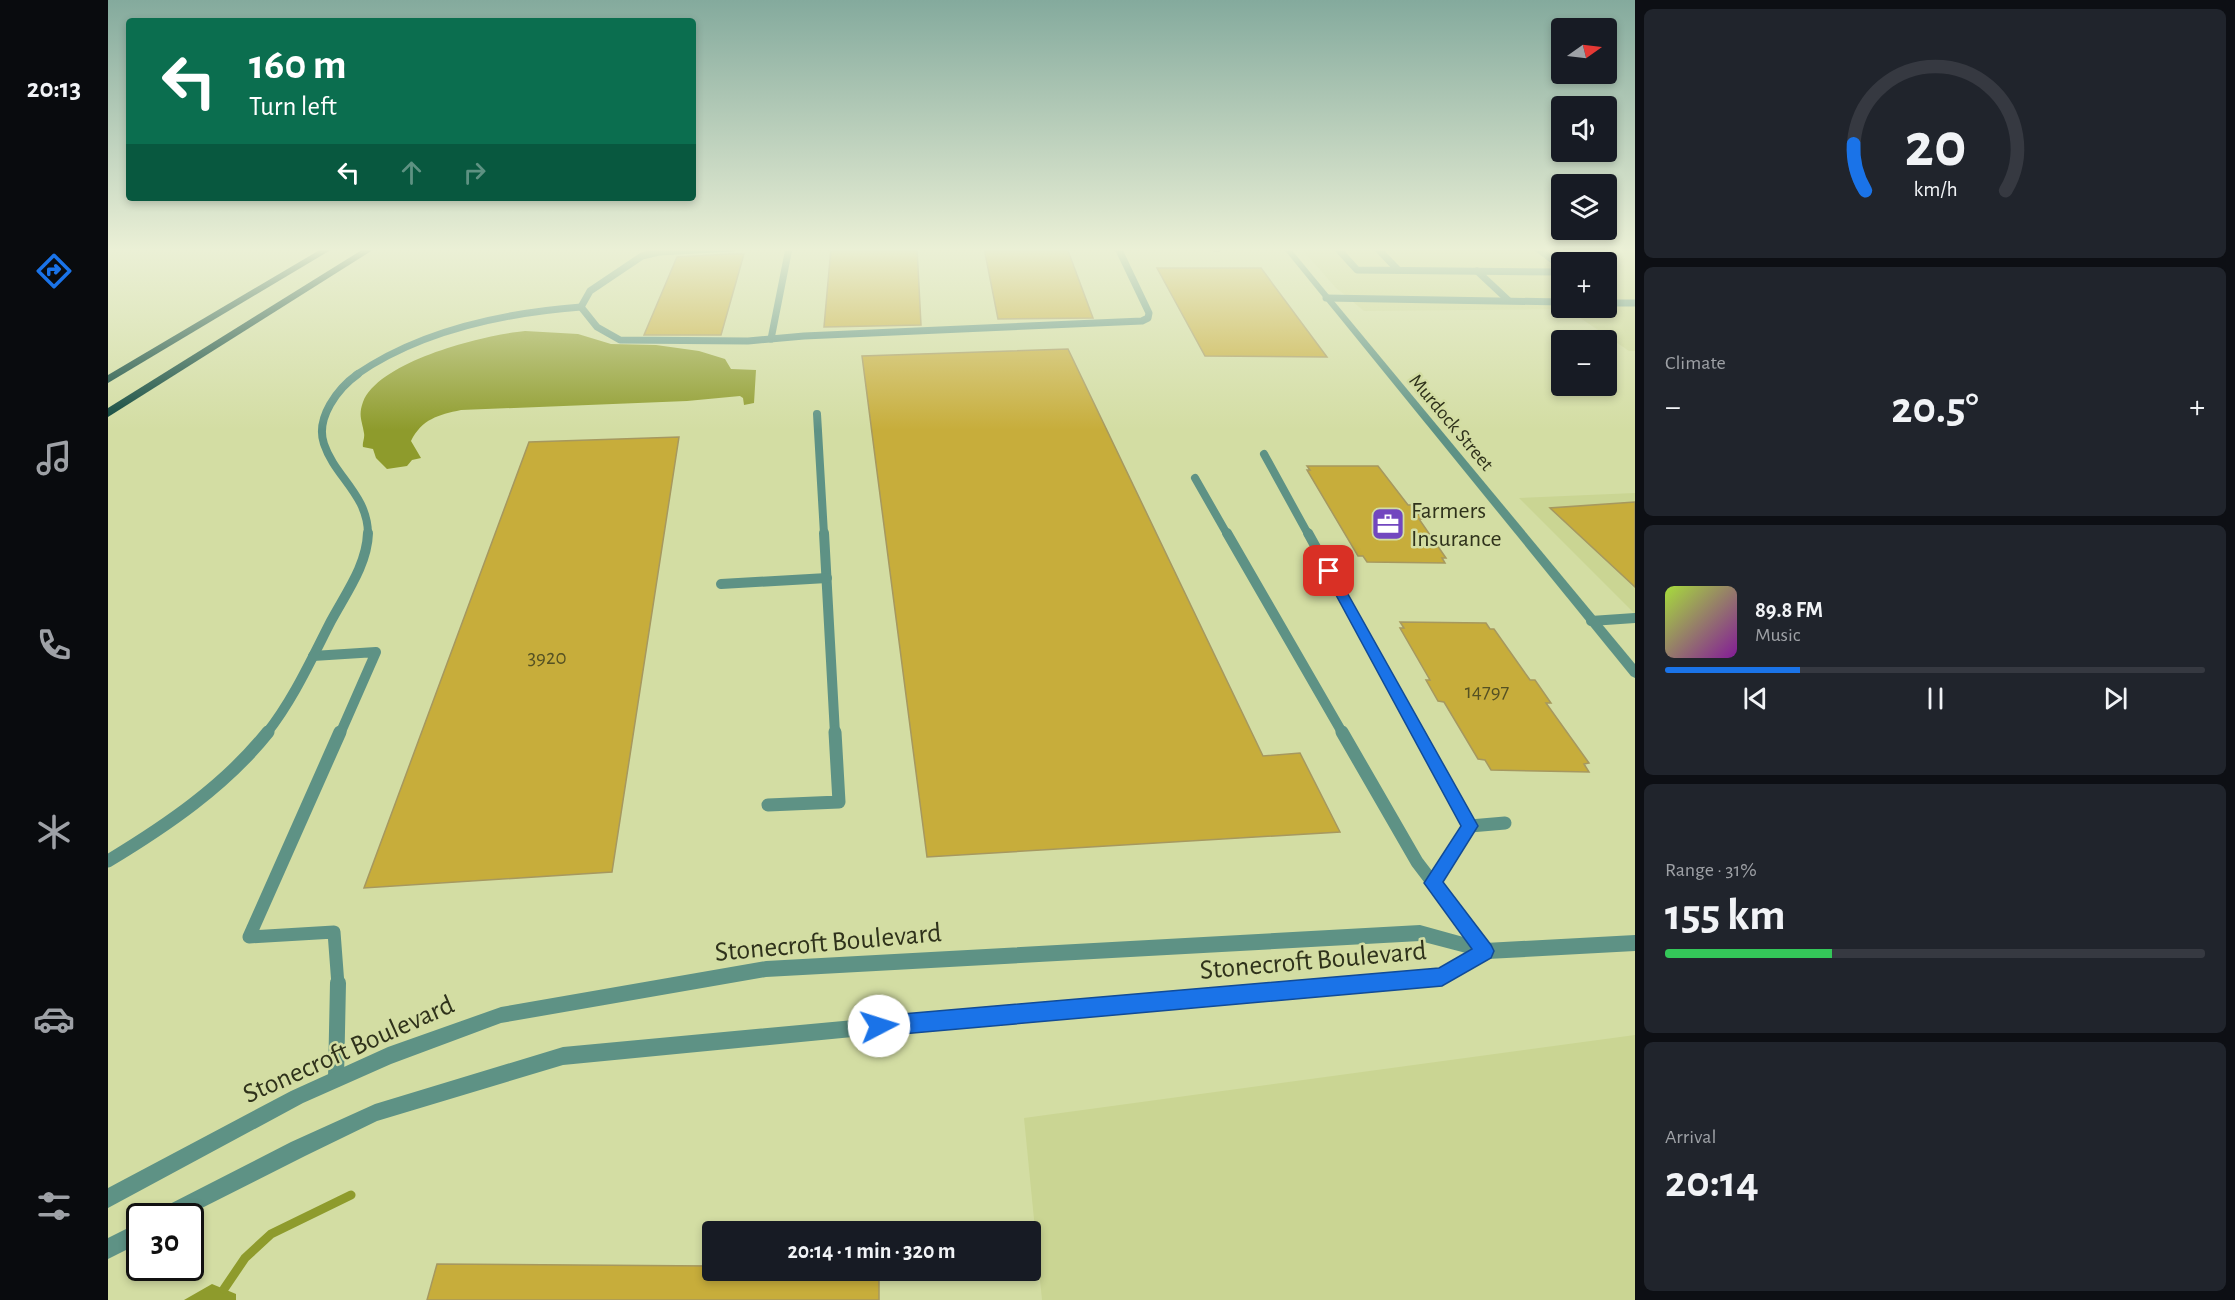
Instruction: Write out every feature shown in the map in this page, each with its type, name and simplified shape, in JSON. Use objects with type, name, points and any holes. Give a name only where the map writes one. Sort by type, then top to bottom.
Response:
[{"type":"highway","points":[[108,380],[228,309]]},
{"type":"highway","points":[[108,413],[275,309]]},
{"type":"street","name":"Murdock Street","points":[[1335,309],[1635,674]]},
{"type":"street","name":"Stonecroft Boulevard","points":[[108,1198],[297,1097],[388,1056],[501,1016],[766,969],[1420,933],[1485,951],[1635,943]]},
{"type":"street","name":"Stonecroft Boulevard","points":[[192,1203],[375,1113],[563,1056],[1112,1004],[1442,977],[1485,951]]},
{"type":"street","points":[[108,1249],[126,1239]]},
{"type":"lane","points":[[108,861],[179,816],[254,749],[275,723],[313,656],[368,544],[369,521],[362,502],[324,444],[322,431],[324,412],[333,397],[346,382],[366,367],[419,341],[468,326],[546,309]]},
{"type":"lane","points":[[582,309],[588,319],[597,327],[620,339],[771,339],[1142,321],[1148,318],[1147,309]]},
{"type":"lane","points":[[771,339],[777,309]]},
{"type":"lane","points":[[768,805],[839,802],[817,414]]},
{"type":"lane","points":[[1264,454],[1470,826]]},
{"type":"lane","points":[[1195,478],[1417,862],[1485,951]]},
{"type":"lane","points":[[720,584],[826,578]]},
{"type":"lane","points":[[1591,621],[1635,618]]},
{"type":"lane","points":[[313,656],[376,652],[249,937],[334,932],[338,976],[336,1079]]},
{"type":"lane","points":[[1470,826],[1505,824]]},
{"type":"lane","points":[[1433,883],[1470,826]]},
{"type":"shaded area","points":[[1361,309],[1551,309],[1364,311]]},
{"type":"shaded area","points":[[1617,309],[1635,309],[1635,351],[1629,351],[1617,343],[1617,330],[1598,330],[1580,318],[1617,318]]},
{"type":"shaded area","points":[[525,331],[578,334],[611,344],[656,345],[699,351],[725,359],[731,369],[756,370],[754,403],[744,405],[743,398],[740,396],[687,401],[461,410],[438,416],[420,428],[411,441],[421,458],[412,460],[407,466],[387,469],[376,458],[373,449],[363,447],[361,415],[363,402],[373,387],[390,374],[435,352],[485,338]]},
{"type":"shaded area","points":[[1635,493],[1635,614],[1519,498]]},
{"type":"shaded area","points":[[1635,1035],[1635,1300],[1042,1300],[1041,1221],[1034,1221],[1024,1118]]},
{"type":"shaded area","points":[[212,1284],[236,1294],[236,1300],[184,1300]]},
{"type":"building","points":[[655,309],[728,309],[721,335],[644,335]]},
{"type":"building","points":[[826,309],[920,309],[921,325],[824,327]]},
{"type":"building","points":[[996,309],[1090,309],[1093,318],[998,319]]},
{"type":"building","points":[[1179,309],[1291,309],[1327,357],[1205,356]]},
{"type":"building","points":[[1068,349],[1263,756],[1300,753],[1340,832],[927,857],[862,356]]},
{"type":"building","points":[[679,437],[612,872],[364,888],[529,442]]},
{"type":"building","points":[[1307,466],[1378,466],[1408,505],[1412,505],[1422,519],[1419,519],[1446,558],[1442,558],[1445,563],[1367,562],[1363,556],[1358,556],[1307,470],[1310,470]]},
{"type":"building","points":[[1635,502],[1635,587],[1550,508]]},
{"type":"building","points":[[1400,622],[1486,623],[1490,629],[1494,629],[1530,680],[1535,680],[1551,703],[1546,703],[1589,763],[1584,764],[1589,772],[1491,770],[1485,760],[1478,759],[1444,702],[1438,701],[1426,680],[1430,680],[1400,628],[1404,628]]},
{"type":"building","points":[[437,1264],[702,1266],[702,1281],[879,1281],[879,1300],[427,1300]]},
{"type":"waterway","points":[[224,1289],[245,1258],[271,1234],[351,1195]]},
{"type":"place","name":"Farmers Insurance","points":[[1388,524]]},
{"type":"route","points":[[879,1026],[1442,977],[1485,951],[1433,883],[1470,826],[1329,571]]}]
